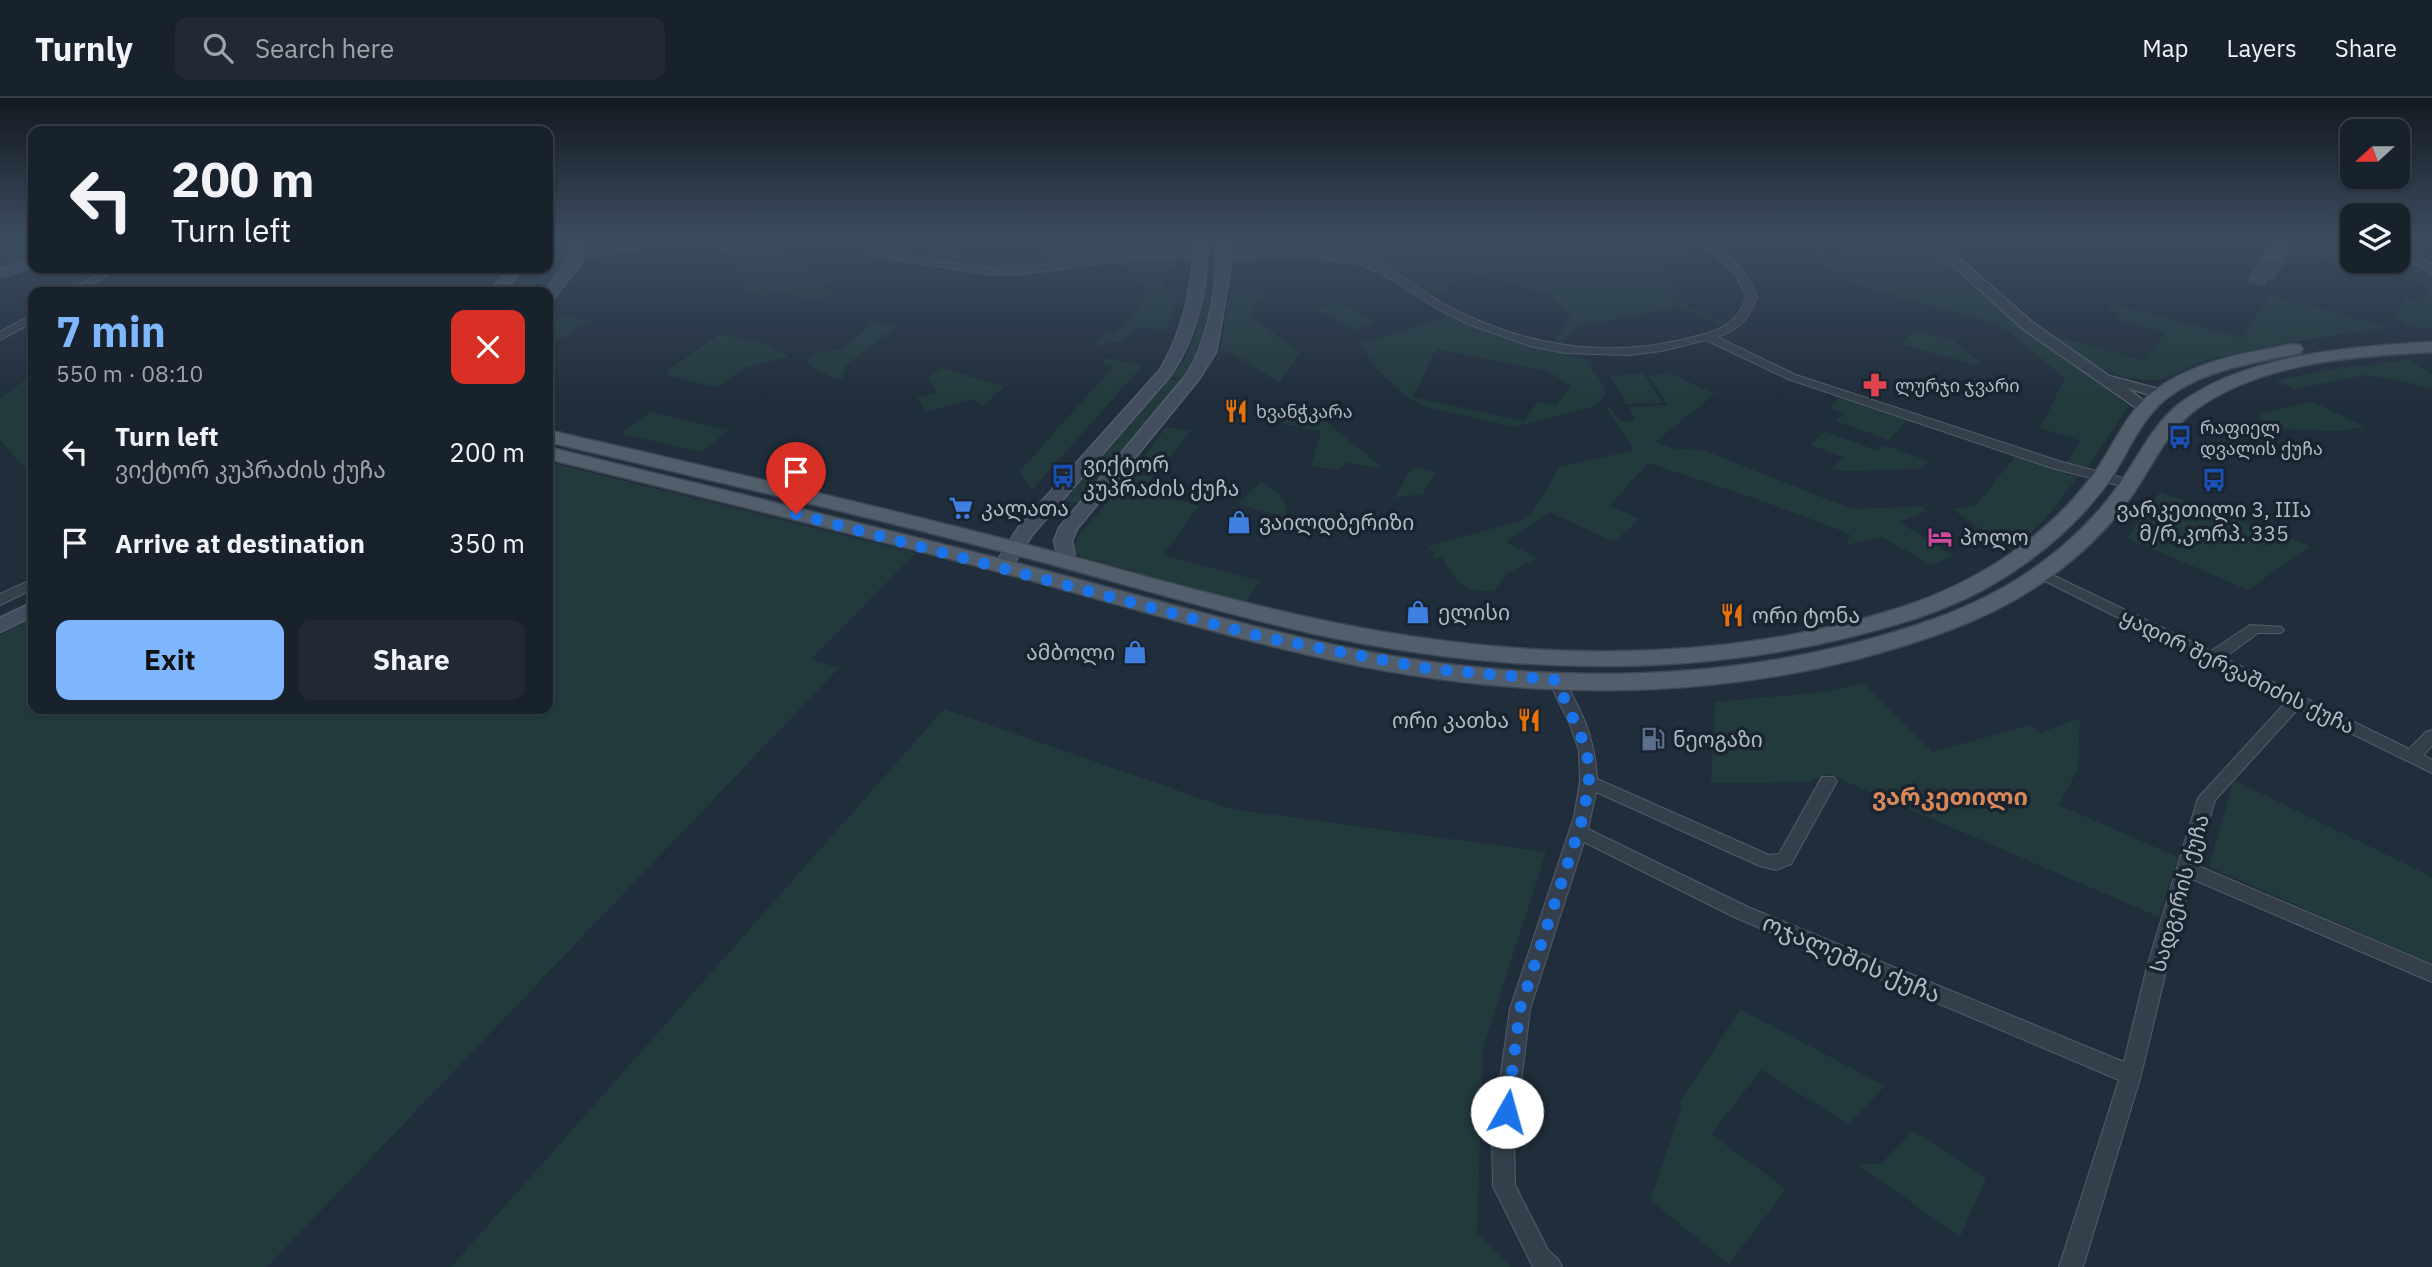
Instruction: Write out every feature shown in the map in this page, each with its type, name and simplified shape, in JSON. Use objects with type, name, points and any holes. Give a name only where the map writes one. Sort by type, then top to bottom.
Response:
[{"type":"main road","points":[[1007,557],[1053,499],[1162,376],[1180,349],[1194,292]]},
{"type":"main road","points":[[1067,562],[1063,541],[1068,528],[1193,376],[1208,352],[1219,292]]},
{"type":"main road","points":[[553,454],[1007,557],[1067,562],[1230,606],[1350,634],[1473,653],[1615,660],[1678,659],[1741,653],[1804,640],[1924,607],[2004,569],[2047,533],[2102,476],[2146,408],[2161,394],[2208,370],[2269,354],[2354,338],[2432,334]]},
{"type":"main road","points":[[553,437],[1007,557],[1267,638],[1430,669],[1556,680],[1661,679],[1752,672],[1876,648],[1948,623],[2044,575],[2078,546],[2129,484],[2158,439],[2189,405],[2227,384],[2270,371],[2354,354],[2432,347]]},
{"type":"main road","points":[[2161,394],[2189,405]]},
{"type":"main road","points":[[1053,499],[1063,508],[1086,507]]},
{"type":"main road","points":[[2047,533],[2078,546]]},
{"type":"main road","points":[[1213,623],[1230,606]]},
{"type":"main road","points":[[1924,607],[1948,623]]},
{"type":"main road","points":[[0,626],[28,611]]},
{"type":"street","points":[[1419,292],[1441,306],[1492,330],[1524,341],[1589,354],[1644,351],[1707,337],[1733,328],[1748,314],[1752,296],[1750,292]]},
{"type":"street","points":[[1989,292],[2028,326],[2146,408]]},
{"type":"street","points":[[0,337],[28,320]]},
{"type":"street","points":[[1707,337],[1792,377],[2057,465],[2129,484]]},
{"type":"street","points":[[2091,372],[2161,394]]},
{"type":"street","name":"ყადირ შერვაშიძის ქუჩა","points":[[2044,575],[2432,767]]},
{"type":"street","points":[[0,600],[28,586]]},
{"type":"street","points":[[2211,659],[2255,628],[2276,630]]},
{"type":"street","points":[[1550,1267],[1540,1258],[1504,1186],[1503,1138],[1520,1009],[1577,831],[1589,782],[1587,750],[1556,680]]},
{"type":"street","name":"სადგერის ქუჩა","points":[[2071,1267],[2131,1075],[2157,967],[2207,798],[2296,701]]},
{"type":"street","points":[[2412,756],[2432,736]]},
{"type":"street","points":[[1589,782],[1776,863],[1785,859],[1828,780]]},
{"type":"street","name":"ოჯალეშის ქუჩა","points":[[1577,831],[1741,912],[2131,1075]]},
{"type":"street","points":[[2186,868],[2432,974]]},
{"type":"green space","points":[[752,292],[772,292],[765,296]]},
{"type":"green space","points":[[780,292],[833,292],[817,302]]},
{"type":"green space","points":[[1143,292],[1178,292],[1167,331],[1137,327],[1123,341],[1093,346],[1107,332],[1115,334],[1143,303]]},
{"type":"green space","points":[[1203,292],[1211,292],[1202,352],[1182,379],[1172,377],[1194,338]]},
{"type":"green space","points":[[1230,292],[1246,292],[1260,293],[1251,317],[1300,352],[1279,383],[1236,355],[1220,350]]},
{"type":"green space","points":[[1541,292],[1674,292],[1670,299],[1729,324],[1726,326],[1679,307],[1577,326],[1561,346],[1552,344],[1571,317],[1547,293]]},
{"type":"green space","points":[[1880,292],[1983,292],[2018,323],[2129,406],[2089,466],[2066,463],[2081,441],[2040,428],[2065,378],[2007,330],[1994,323]]},
{"type":"green space","points":[[2429,292],[2432,292],[2432,328],[2408,327],[2394,318],[2405,299],[2419,302]]},
{"type":"green space","points":[[2269,295],[2393,328],[2323,337],[2208,360],[2159,380],[2136,379],[2108,372],[2084,360],[2047,334],[2145,361],[2165,333],[2117,319],[2120,313],[2106,309],[2112,304],[2242,338]]},
{"type":"green space","points":[[1340,302],[1375,322],[1353,330],[1318,309]]},
{"type":"green space","points":[[566,315],[589,321],[553,343],[553,323]]},
{"type":"green space","points":[[1450,317],[1523,345],[1586,359],[1603,385],[1605,394],[1598,404],[1591,407],[1515,427],[1425,407],[1406,397],[1373,365],[1361,343]],"holes":[[[1436,349],[1548,371],[1571,386],[1556,405],[1538,401],[1524,421],[1413,397]]]},
{"type":"green space","points":[[874,322],[896,327],[846,365],[843,378],[835,379],[806,363],[812,355],[843,348]]},
{"type":"green space","points":[[1914,330],[1954,341],[1980,362],[1978,366],[1901,344]]},
{"type":"green space","points":[[720,334],[767,345],[790,356],[744,368],[717,388],[667,375],[668,370]]},
{"type":"green space","points":[[1106,358],[1143,365],[1032,490],[1019,472],[1113,367],[1101,363]]},
{"type":"green space","points":[[2409,360],[2432,374],[2432,389],[2363,375],[2296,389],[2275,381],[2328,370]]},
{"type":"green space","points":[[941,368],[1004,386],[983,407],[975,399],[925,412],[917,398],[937,393],[928,378]]},
{"type":"green space","points":[[1668,372],[1715,394],[1655,442],[1675,449],[1703,450],[1852,509],[1922,506],[1927,511],[1899,522],[1953,556],[1931,565],[1882,537],[1846,545],[1850,534],[1648,463],[1609,506],[1640,519],[1614,542],[1549,512],[1506,542],[1537,558],[1505,575],[1495,590],[1485,591],[1462,584],[1442,557],[1432,559],[1434,552],[1428,546],[1520,521],[1532,513],[1560,467],[1634,450],[1607,409],[1610,407],[1620,421],[1636,421],[1629,407],[1668,405],[1648,376]]},
{"type":"green space","points":[[1643,373],[1663,403],[1627,404],[1610,376]]},
{"type":"green space","points":[[28,378],[28,471],[0,440],[0,398]]},
{"type":"green space","points":[[1170,379],[1180,381],[1078,503],[1067,501],[1067,498]]},
{"type":"green space","points":[[1839,398],[1907,420],[1889,440],[1836,421],[1844,413],[1829,408]]},
{"type":"green space","points":[[2312,401],[2365,427],[2338,431],[2261,428],[2261,414]]},
{"type":"green space","points":[[1304,407],[1309,408],[1382,467],[1381,469],[1346,462],[1339,470],[1311,466],[1321,431],[1284,424],[1283,421]]},
{"type":"green space","points":[[650,412],[729,430],[702,452],[621,434]]},
{"type":"green space","points":[[1166,427],[1191,431],[1142,490],[1199,506],[1163,555],[1260,581],[1245,603],[1083,557],[1074,551],[1077,537],[1128,479]]},
{"type":"green space","points":[[1824,431],[1878,451],[1884,445],[1928,461],[1921,469],[1841,471],[1832,468],[1844,457],[1810,445]]},
{"type":"green space","points":[[2015,456],[2078,477],[2045,519],[2016,546],[1979,528],[1952,509],[1976,506]]},
{"type":"green space","points":[[553,463],[916,553],[811,659],[839,668],[267,1267],[0,1267],[0,635],[28,620],[28,714],[553,714]]},
{"type":"green space","points":[[1413,467],[1435,472],[1423,494],[1394,498]]},
{"type":"green space","points":[[1261,482],[1284,501],[1285,518],[1239,504]]},
{"type":"green space","points":[[2160,492],[2311,546],[2248,590],[2127,538]]},
{"type":"green space","points":[[1863,683],[1932,752],[2030,725],[2040,733],[2080,718],[2078,769],[2059,805],[2178,857],[2159,917],[1828,774],[1808,782],[1711,783],[1715,702],[1824,692]]},
{"type":"green space","points":[[944,709],[1231,809],[1546,852],[1483,1048],[1477,1233],[1511,1267],[451,1267]]},
{"type":"green space","points":[[2234,780],[2432,877],[2432,964],[2209,867]]},
{"type":"green space","points":[[1740,1009],[1885,1086],[1849,1124],[1761,1070],[1711,1134],[1786,1189],[1729,1264],[1650,1200],[1682,1107],[1679,1104]]},
{"type":"green space","points":[[1913,1131],[1986,1178],[1960,1237],[1859,1165],[1882,1163]]},
{"type":"place","name":"ლურჯი ჯვარი","points":[[1875,385]]},
{"type":"place","name":"ხვანჭკარა","points":[[1236,411]]},
{"type":"place","name":"რაფიელ დვალის ქუჩა","points":[[2180,437]]},
{"type":"place","name":"ვიქტორ კუპრაძის ქუჩა","points":[[1063,476]]},
{"type":"place","name":"ვარკეთილი 3, IIIა მ/რ,კორპ. 335","points":[[2214,480]]},
{"type":"place","name":"კალათა","points":[[961,508]]},
{"type":"place","name":"ვაილდბერიზი","points":[[1239,522]]},
{"type":"place","name":"პოლო","points":[[1940,537]]},
{"type":"place","name":"ელისი","points":[[1418,612]]},
{"type":"place","name":"ორი ტონა","points":[[1732,615]]},
{"type":"place","name":"ამბოლი","points":[[1135,652]]},
{"type":"place","name":"ორი კათხა","points":[[1529,720]]},
{"type":"place","name":"ნეოგაზი","points":[[1653,739]]},
{"type":"district","name":"ვარკეთილი","points":[[1950,796]]},
{"type":"route","points":[[796,514],[1003,566],[1267,638],[1430,669],[1556,680],[1577,722],[1587,750],[1589,782],[1583,817],[1520,1009],[1507,1112]]}]
